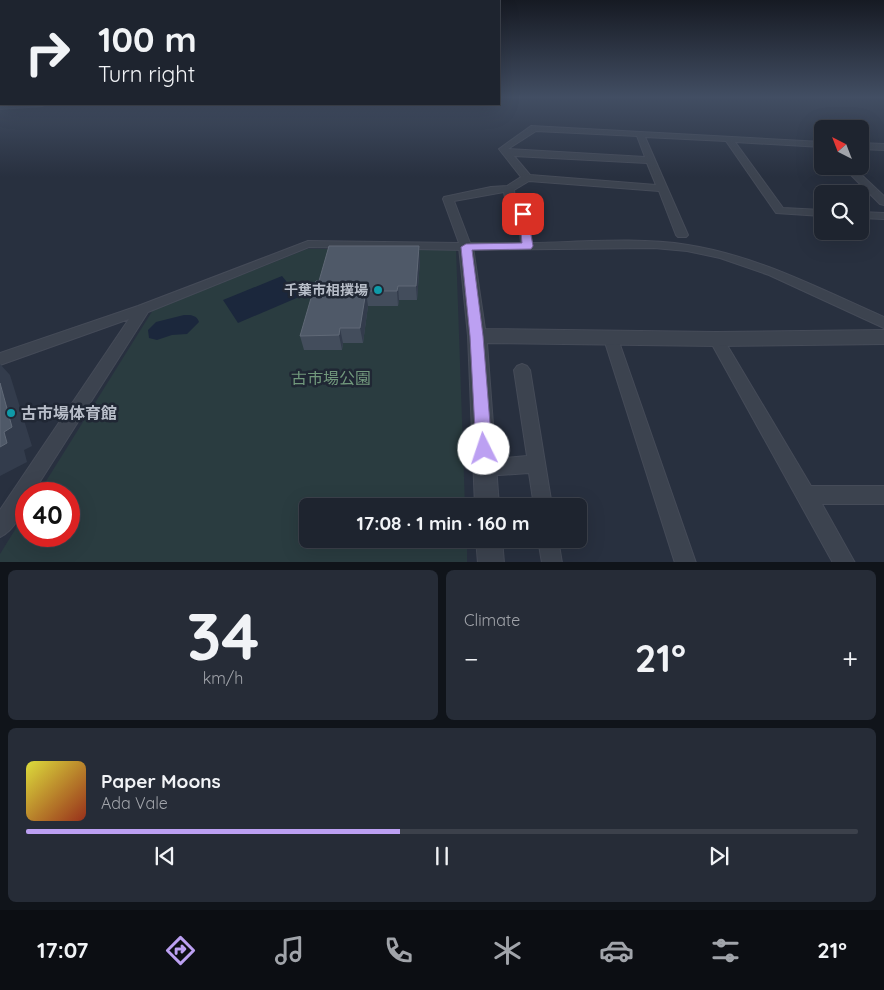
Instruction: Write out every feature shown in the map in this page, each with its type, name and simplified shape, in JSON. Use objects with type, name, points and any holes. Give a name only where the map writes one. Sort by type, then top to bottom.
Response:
[{"type":"street","points":[[527,178],[503,149],[534,128],[814,144]]},
{"type":"street","points":[[640,134],[682,235]]},
{"type":"street","points":[[729,139],[780,210],[814,212]]},
{"type":"street","points":[[869,146],[884,147]]},
{"type":"street","points":[[506,153],[651,160]]},
{"type":"street","points":[[856,175],[884,202]]},
{"type":"street","points":[[487,498],[477,336],[466,247],[448,199],[491,190],[509,190],[527,178],[663,188]]},
{"type":"street","points":[[509,190],[510,198],[523,214],[527,246]]},
{"type":"street","points":[[869,215],[884,216]]},
{"type":"street","points":[[0,359],[143,309],[308,244],[466,247],[654,245],[687,248],[723,255],[773,272],[884,323]]},
{"type":"street","points":[[0,528],[143,309]]},
{"type":"street","points":[[477,336],[610,336],[716,339],[884,337]]},
{"type":"street","points":[[610,336],[686,562]]},
{"type":"street","points":[[716,339],[808,495],[845,562]]},
{"type":"street","points":[[522,370],[542,498]]},
{"type":"street","points":[[485,468],[536,464]]},
{"type":"street","points":[[808,495],[884,495]]},
{"type":"street","points":[[490,548],[491,562]]},
{"type":"street","points":[[550,548],[552,562]]},
{"type":"green space","name":"古市場公園","points":[[307,249],[456,249],[465,498],[299,498],[299,548],[467,548],[467,562],[0,562],[0,554],[15,530],[15,547],[80,547],[80,482],[46,482],[153,310]]},
{"type":"water","points":[[282,276],[299,297],[238,323],[223,300]]},
{"type":"water","points":[[191,315],[199,322],[187,334],[172,335],[157,340],[149,338],[148,330],[156,322]]},
{"type":"building","points":[[329,246],[419,246],[416,286],[398,286],[397,291],[366,291],[360,328],[340,328],[339,335],[300,336],[316,281],[319,281]]},
{"type":"building","points":[[0,383],[12,427],[4,432],[7,443],[0,447]]},
{"type":"place","name":"千葉市相撲場","points":[[378,290]]},
{"type":"place","name":"古市場体育館","points":[[11,413]]},
{"type":"route","points":[[484,449],[477,336],[466,247],[527,246],[523,214]]}]
